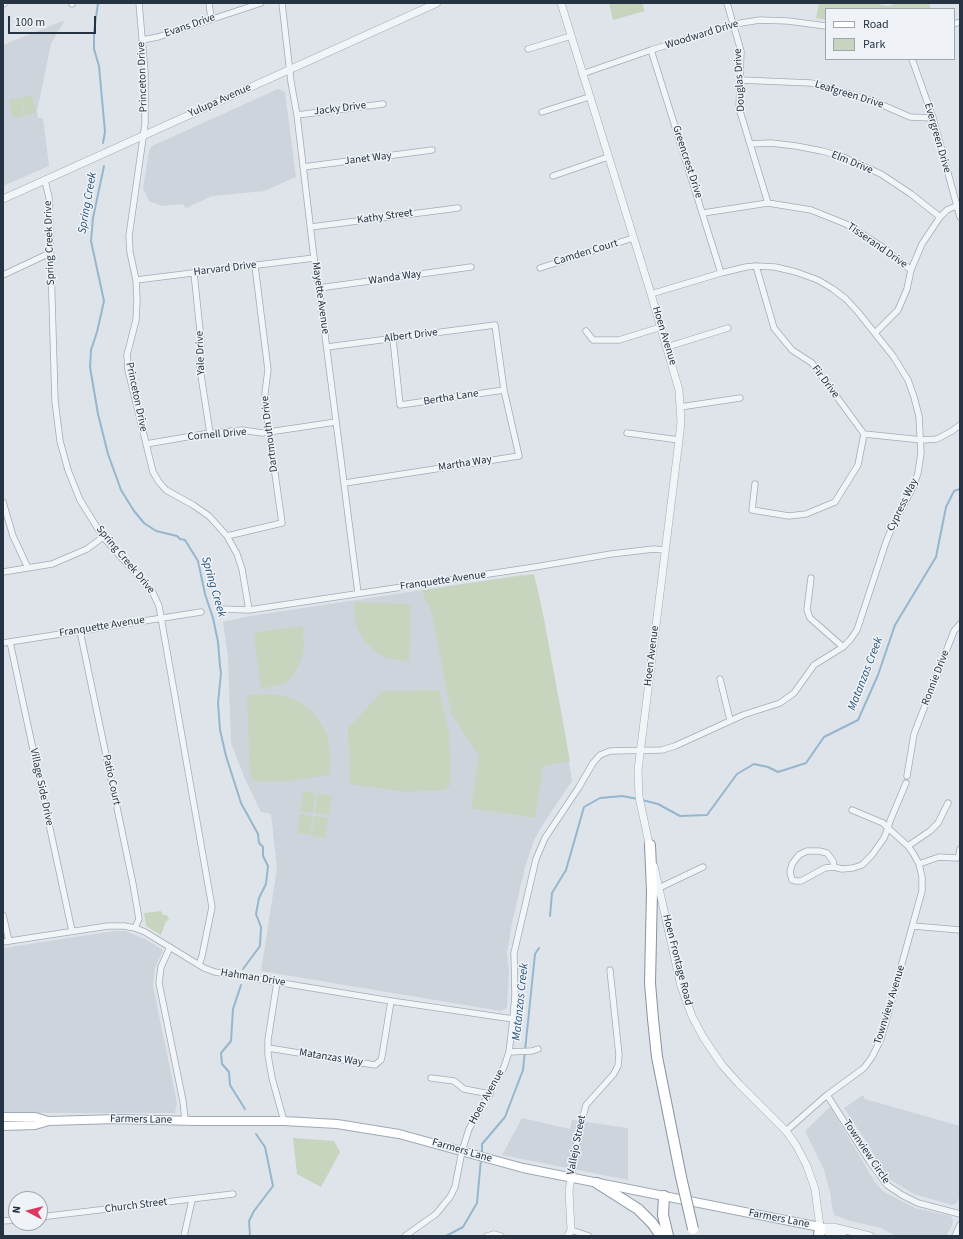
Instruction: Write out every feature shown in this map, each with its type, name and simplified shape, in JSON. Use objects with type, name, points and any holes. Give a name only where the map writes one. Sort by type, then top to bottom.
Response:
[{"type":"highway","points":[[650,845],[652,891],[650,983],[653,1029],[657,1057],[693,1232]]},
{"type":"highway","points":[[597,1183],[638,1209],[652,1223],[661,1236]]},
{"type":"highway","points":[[664,1196],[662,1212],[668,1236]]},
{"type":"main road","name":"Farmers Lane","points":[[3,1117],[35,1117],[49,1121]]},
{"type":"main road","name":"Farmers Lane","points":[[3,1126],[35,1125],[49,1121],[116,1119],[284,1121],[337,1124],[384,1131],[426,1141],[476,1156],[571,1178],[664,1196],[819,1232]]},
{"type":"street","name":"Princeton Drive","points":[[139,3],[145,72],[143,136],[129,242],[136,280],[136,315],[127,365],[153,472],[166,490],[209,516],[227,536],[237,554],[242,569],[249,610]]},
{"type":"street","points":[[209,3],[211,19]]},
{"type":"street","name":"Evans Drive","points":[[142,40],[158,37],[261,3]]},
{"type":"street","name":"Mayette Avenue","points":[[282,3],[358,593]]},
{"type":"street","name":"Yulupa Avenue","points":[[3,199],[437,3]]},
{"type":"street","name":"Hoen Avenue","points":[[405,1236],[432,1218],[447,1203],[455,1187],[462,1151],[469,1129],[501,1075],[509,1052],[513,1019],[515,995],[513,960],[515,947],[533,873],[543,843],[597,757],[610,751],[640,750],[679,440],[679,390],[651,294],[561,3]]},
{"type":"street","name":"Douglas Drive","points":[[727,3],[741,51],[739,108],[768,203]]},
{"type":"street","name":"Woodward Drive","points":[[582,74],[651,50],[734,25],[760,20],[788,21],[825,26]]},
{"type":"street","points":[[528,50],[570,36]]},
{"type":"street","name":"Greencrest Drive","points":[[651,50],[721,273]]},
{"type":"street","name":"Evergreen Drive","points":[[912,60],[933,118],[960,218]]},
{"type":"street","name":"Leafgreen Drive","points":[[740,80],[811,83],[872,100],[910,117],[933,118]]},
{"type":"street","points":[[542,112],[589,97]]},
{"type":"street","name":"Jacky Drive","points":[[297,115],[383,104]]},
{"type":"street","name":"Elm Drive","points":[[750,144],[771,143],[796,146],[842,157],[881,174],[911,194],[940,218]]},
{"type":"street","name":"Janet Way","points":[[303,167],[432,150]]},
{"type":"street","points":[[553,176],[608,157]]},
{"type":"street","name":"Spring Creek Drive","points":[[44,181],[49,197],[55,401],[60,441],[68,470],[80,500],[103,537],[153,594],[159,606],[212,907],[199,965]]},
{"type":"street","name":"Tisserand Drive","points":[[703,213],[768,203],[811,210],[846,224],[884,248],[911,270]]},
{"type":"street","points":[[875,333],[898,310],[907,289],[911,270],[922,244],[947,210],[956,206]]},
{"type":"street","name":"Kathy Street","points":[[311,227],[458,208]]},
{"type":"street","name":"Camden Court","points":[[540,268],[633,238]]},
{"type":"street","points":[[3,275],[50,253]]},
{"type":"street","name":"Harvard Drive","points":[[136,280],[314,258]]},
{"type":"street","name":"Dartmouth Drive","points":[[227,536],[282,523],[265,393],[268,370],[255,266]]},
{"type":"street","name":"Cypress Way","points":[[640,750],[662,750],[670,748],[730,720],[784,700],[798,689],[814,665],[843,647],[850,640],[857,630],[889,534],[914,485],[921,459],[922,440],[919,416],[911,389],[897,361],[846,299],[822,282],[790,270],[756,266],[721,273],[651,294]]},
{"type":"street","name":"Fir Drive","points":[[756,266],[774,328],[792,350],[812,363],[864,434]]},
{"type":"street","name":"Wanda Way","points":[[319,288],[471,267]]},
{"type":"street","name":"Yale Drive","points":[[194,273],[201,340],[200,369],[210,433]]},
{"type":"street","name":"Albert Drive","points":[[326,347],[495,325],[504,390]]},
{"type":"street","points":[[586,331],[593,340],[619,340],[661,327]]},
{"type":"street","points":[[667,347],[728,328]]},
{"type":"street","name":"Bertha Lane","points":[[393,339],[400,405],[504,390]]},
{"type":"street","name":"Martha Way","points":[[345,483],[519,456],[504,390]]},
{"type":"street","points":[[680,407],[740,398]]},
{"type":"street","name":"Cornell Drive","points":[[146,444],[210,433],[242,430],[262,433],[336,422]]},
{"type":"street","points":[[755,484],[752,510],[789,516],[806,514],[835,502],[858,465],[864,434],[922,440],[937,438],[952,431],[960,425]]},
{"type":"street","points":[[627,433],[679,440]]},
{"type":"street","points":[[3,502],[13,536],[28,568]]},
{"type":"street","points":[[3,572],[52,564],[87,549],[103,537]]},
{"type":"street","name":"Franquette Avenue","points":[[220,610],[249,610],[535,567],[611,554],[654,549],[665,550]]},
{"type":"street","points":[[811,578],[807,610],[810,618],[843,647]]},
{"type":"street","name":"Franquette Avenue","points":[[3,643],[201,612]]},
{"type":"street","name":"Ronnie Drive","points":[[907,776],[914,734],[954,631],[960,624]]},
{"type":"street","name":"Patio Court","points":[[80,631],[133,884],[139,919],[135,928]]},
{"type":"street","name":"Village Side Drive","points":[[10,642],[72,931]]},
{"type":"street","points":[[720,679],[730,720]]},
{"type":"street","name":"Hoen Frontage Road","points":[[640,750],[638,785],[642,810],[681,986],[686,1002],[696,1024],[728,1072],[786,1131],[800,1152],[810,1174],[816,1196],[819,1232]]},
{"type":"street","points":[[834,867],[833,861],[827,854],[819,851],[807,851],[798,855],[792,864],[790,872],[792,880],[799,882],[824,868],[834,867],[842,869],[862,865],[872,856],[884,838],[906,783]]},
{"type":"street","points":[[908,846],[930,831],[938,823],[948,803]]},
{"type":"street","name":"Townview Avenue","points":[[786,1131],[827,1095],[864,1068],[872,1058],[881,1039],[922,891],[922,877],[919,864],[908,846],[883,823],[852,810]]},
{"type":"street","points":[[919,864],[939,857],[957,858],[960,849]]},
{"type":"street","points":[[659,888],[703,867]]},
{"type":"street","points":[[3,915],[6,941]]},
{"type":"street","name":"Hahman Drive","points":[[6,941],[108,926],[135,928],[199,965],[221,973],[391,1001],[513,1019]]},
{"type":"street","points":[[913,926],[960,930]]},
{"type":"street","points":[[170,947],[161,967],[159,983],[183,1101],[185,1120]]},
{"type":"street","name":"Vallejo Street","points":[[569,1233],[571,1178],[578,1136],[586,1105],[613,1075],[618,1066],[619,1055],[610,970]]},
{"type":"street","points":[[277,982],[268,1048],[269,1063],[284,1121]]},
{"type":"street","name":"Matanzas Way","points":[[268,1048],[376,1064],[381,1060],[382,1056],[391,1001]]},
{"type":"street","points":[[509,1052],[535,1050]]},
{"type":"street","points":[[431,1078],[454,1082],[464,1089],[490,1094]]},
{"type":"street","name":"Townview Circle","points":[[827,1095],[870,1162],[887,1185],[918,1203],[960,1214]]},
{"type":"street","name":"Church Street","points":[[48,1216],[233,1194]]},
{"type":"street","points":[[184,1236],[192,1200]]},
{"type":"street","points":[[956,1236],[960,1225]]},
{"type":"street","name":"Farmers Lane","points":[[819,1232],[833,1227],[870,1236]]},
{"type":"street","points":[[819,1232],[827,1232],[843,1236]]},
{"type":"street","points":[[569,1233],[589,1236]]},
{"type":"street","points":[[487,1236],[494,1234],[501,1236]]},
{"type":"shaded area","points":[[65,20],[51,44],[37,111],[38,118],[43,118],[49,166],[3,186],[3,45]]},
{"type":"shaded area","points":[[278,89],[285,92],[296,177],[264,191],[212,196],[186,208],[183,204],[162,206],[149,201],[143,188],[149,151],[152,146]]},
{"type":"shaded area","points":[[522,575],[537,586],[562,716],[572,781],[534,840],[525,867],[512,923],[507,953],[509,972],[507,1008],[501,1011],[261,971],[277,868],[271,814],[261,812],[245,779],[231,743],[228,657],[223,622],[250,616]]},
{"type":"shaded area","points":[[114,931],[126,931],[145,939],[163,950],[155,968],[153,986],[177,1103],[175,1113],[3,1113],[3,948]]},
{"type":"shaded area","points":[[863,1095],[865,1099],[960,1126],[960,1194],[957,1203],[952,1205],[914,1194],[889,1179],[881,1169],[868,1144],[844,1108]]},
{"type":"shaded area","points":[[829,1108],[831,1108],[875,1182],[884,1192],[915,1208],[951,1216],[953,1221],[952,1225],[946,1236],[896,1236],[881,1228],[851,1221],[834,1215],[824,1170],[805,1131]]},
{"type":"shaded area","points":[[522,1118],[570,1129],[572,1120],[628,1128],[628,1180],[502,1155]]},
{"type":"green space","points":[[609,3],[642,3],[645,11],[613,20]]},
{"type":"green space","points":[[819,3],[873,3],[888,6],[898,3],[929,3],[931,8],[825,8],[825,20],[816,18]]},
{"type":"green space","points":[[32,95],[36,113],[25,115],[21,98]]},
{"type":"green space","points":[[20,98],[24,116],[13,118],[9,100]]},
{"type":"green space","points":[[534,574],[544,619],[570,761],[543,766],[535,818],[471,808],[479,756],[451,713],[432,613],[422,590]]},
{"type":"green space","points":[[354,602],[408,604],[411,607],[409,661],[387,658],[376,652],[366,643],[356,626]]},
{"type":"green space","points":[[303,626],[304,650],[295,673],[289,680],[282,684],[261,689],[254,636],[257,632]]},
{"type":"green space","points":[[439,690],[449,732],[451,784],[445,790],[405,792],[350,784],[348,728],[383,691]]},
{"type":"green space","points":[[272,694],[285,696],[300,702],[311,711],[321,723],[328,737],[330,775],[289,781],[256,782],[250,777],[247,695]]},
{"type":"green space","points":[[303,791],[316,793],[313,813],[300,811]]},
{"type":"green space","points":[[318,793],[332,796],[329,815],[315,813]]},
{"type":"green space","points":[[300,814],[313,816],[310,835],[297,833]]},
{"type":"green space","points":[[315,816],[328,818],[325,838],[312,836]]},
{"type":"green space","points":[[161,911],[163,915],[167,915],[169,920],[166,921],[161,935],[146,926],[144,913]]},
{"type":"green space","points":[[293,1138],[334,1141],[340,1152],[321,1187],[297,1174]]},
{"type":"waterway","name":"Spring Creek","points":[[98,3],[94,32],[94,49],[99,66],[105,132],[103,143]]},
{"type":"waterway","name":"Spring Creek","points":[[104,166],[93,218],[91,241],[104,301],[91,350],[90,367],[98,414],[108,454],[121,490],[134,511],[144,523],[156,531],[177,536],[180,539],[185,540],[198,561],[205,594],[213,618],[218,642],[221,673],[218,703],[220,730],[226,756],[241,803],[258,834],[259,843],[263,847],[263,856],[268,866],[266,884],[259,898],[256,914],[261,927],[260,946],[243,969]]},
{"type":"waterway","name":"Matanzas Creek","points":[[642,800],[658,804],[680,816],[707,815],[737,774],[754,764],[768,767],[778,772],[806,763],[824,737],[858,720],[878,675],[895,625],[936,557],[946,507],[954,491],[960,489]]},
{"type":"waterway","name":"Matanzas Creek","points":[[550,916],[552,893],[566,870],[584,807],[600,798],[622,796],[638,799]]},
{"type":"waterway","name":"Matanzas Creek","points":[[482,1154],[482,1144],[505,1117],[523,1070],[535,954],[539,948]]},
{"type":"waterway","name":"Spring Creek","points":[[241,985],[233,1009],[231,1041],[221,1053],[222,1064],[229,1072],[230,1085],[245,1109]]},
{"type":"waterway","name":"Spring Creek","points":[[250,1236],[249,1221],[254,1211],[273,1186],[265,1147],[256,1134]]},
{"type":"waterway","name":"Matanzas Creek","points":[[446,1236],[463,1227],[477,1203],[481,1159]]}]
